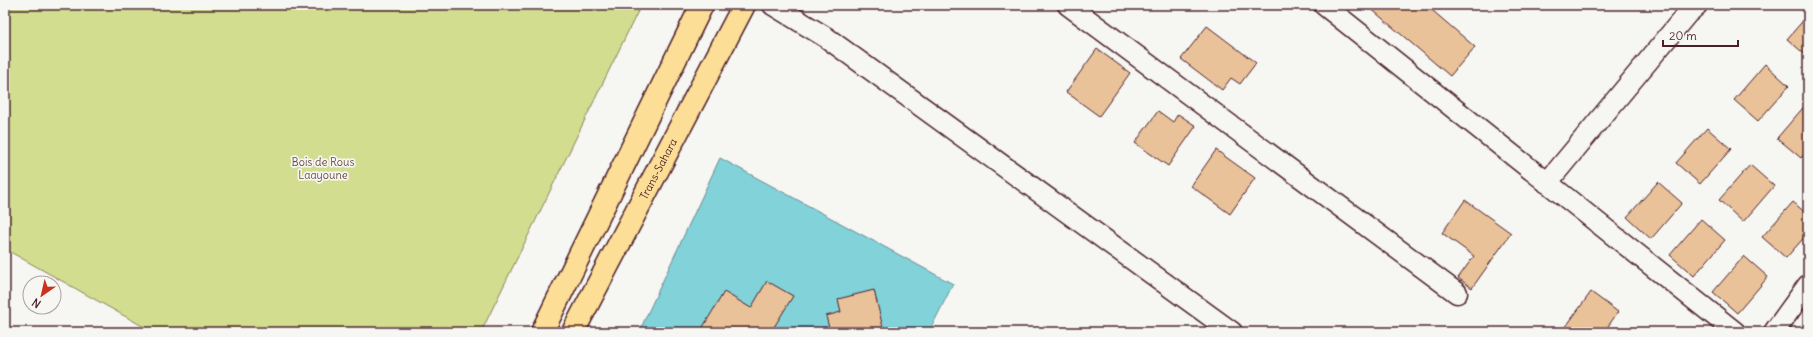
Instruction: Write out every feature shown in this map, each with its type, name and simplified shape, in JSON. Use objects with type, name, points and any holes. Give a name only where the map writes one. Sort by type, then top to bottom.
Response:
[{"type":"highway","points":[[542,332],[702,5]]},
{"type":"highway","name":"Trans-Sahara","points":[[573,332],[742,5]]},
{"type":"street","points":[[773,5],[827,38],[1232,332]]},
{"type":"street","points":[[1068,5],[1456,293]]},
{"type":"street","points":[[1324,5],[1736,332]]},
{"type":"street","points":[[1547,183],[1697,5]]},
{"type":"street","points":[[1774,332],[1808,285]]},
{"type":"green space","name":"Bois de Rous Laayoune","points":[[5,5],[641,5],[481,332],[153,332],[62,281],[62,275],[51,275],[5,249]]},
{"type":"water","points":[[720,158],[953,284],[929,332],[639,332]]},
{"type":"building","points":[[1371,5],[1426,5],[1475,47],[1450,76],[1369,7]]},
{"type":"building","points":[[1808,15],[1808,57],[1787,39]]},
{"type":"building","points":[[1207,26],[1256,63],[1240,84],[1231,78],[1222,90],[1181,59]]},
{"type":"building","points":[[1097,49],[1130,73],[1099,116],[1066,92]]},
{"type":"building","points":[[1765,64],[1789,86],[1758,121],[1734,100]]},
{"type":"building","points":[[1808,102],[1808,150],[1801,158],[1777,138]]},
{"type":"building","points":[[1158,111],[1173,122],[1178,114],[1196,126],[1168,166],[1135,143]]},
{"type":"building","points":[[1707,128],[1731,149],[1700,184],[1676,163]]},
{"type":"building","points":[[1216,150],[1255,178],[1230,214],[1191,186]]},
{"type":"building","points":[[1750,165],[1774,186],[1743,222],[1719,200]]},
{"type":"building","points":[[1658,182],[1682,203],[1651,239],[1627,217]]},
{"type":"building","points":[[1465,200],[1511,233],[1472,288],[1458,278],[1474,256],[1442,233]]},
{"type":"building","points":[[1793,202],[1808,215],[1808,233],[1786,258],[1762,237]]},
{"type":"building","points":[[1701,219],[1725,240],[1694,276],[1670,255]]},
{"type":"building","points":[[1744,256],[1768,277],[1737,313],[1713,292]]},
{"type":"building","points":[[767,281],[793,296],[771,332],[700,332],[724,292],[751,308]]},
{"type":"building","points":[[874,290],[884,332],[830,332],[826,316],[841,312],[838,299]]},
{"type":"building","points":[[1591,292],[1618,312],[1604,332],[1589,332],[1581,326],[1577,332],[1562,332]]}]
